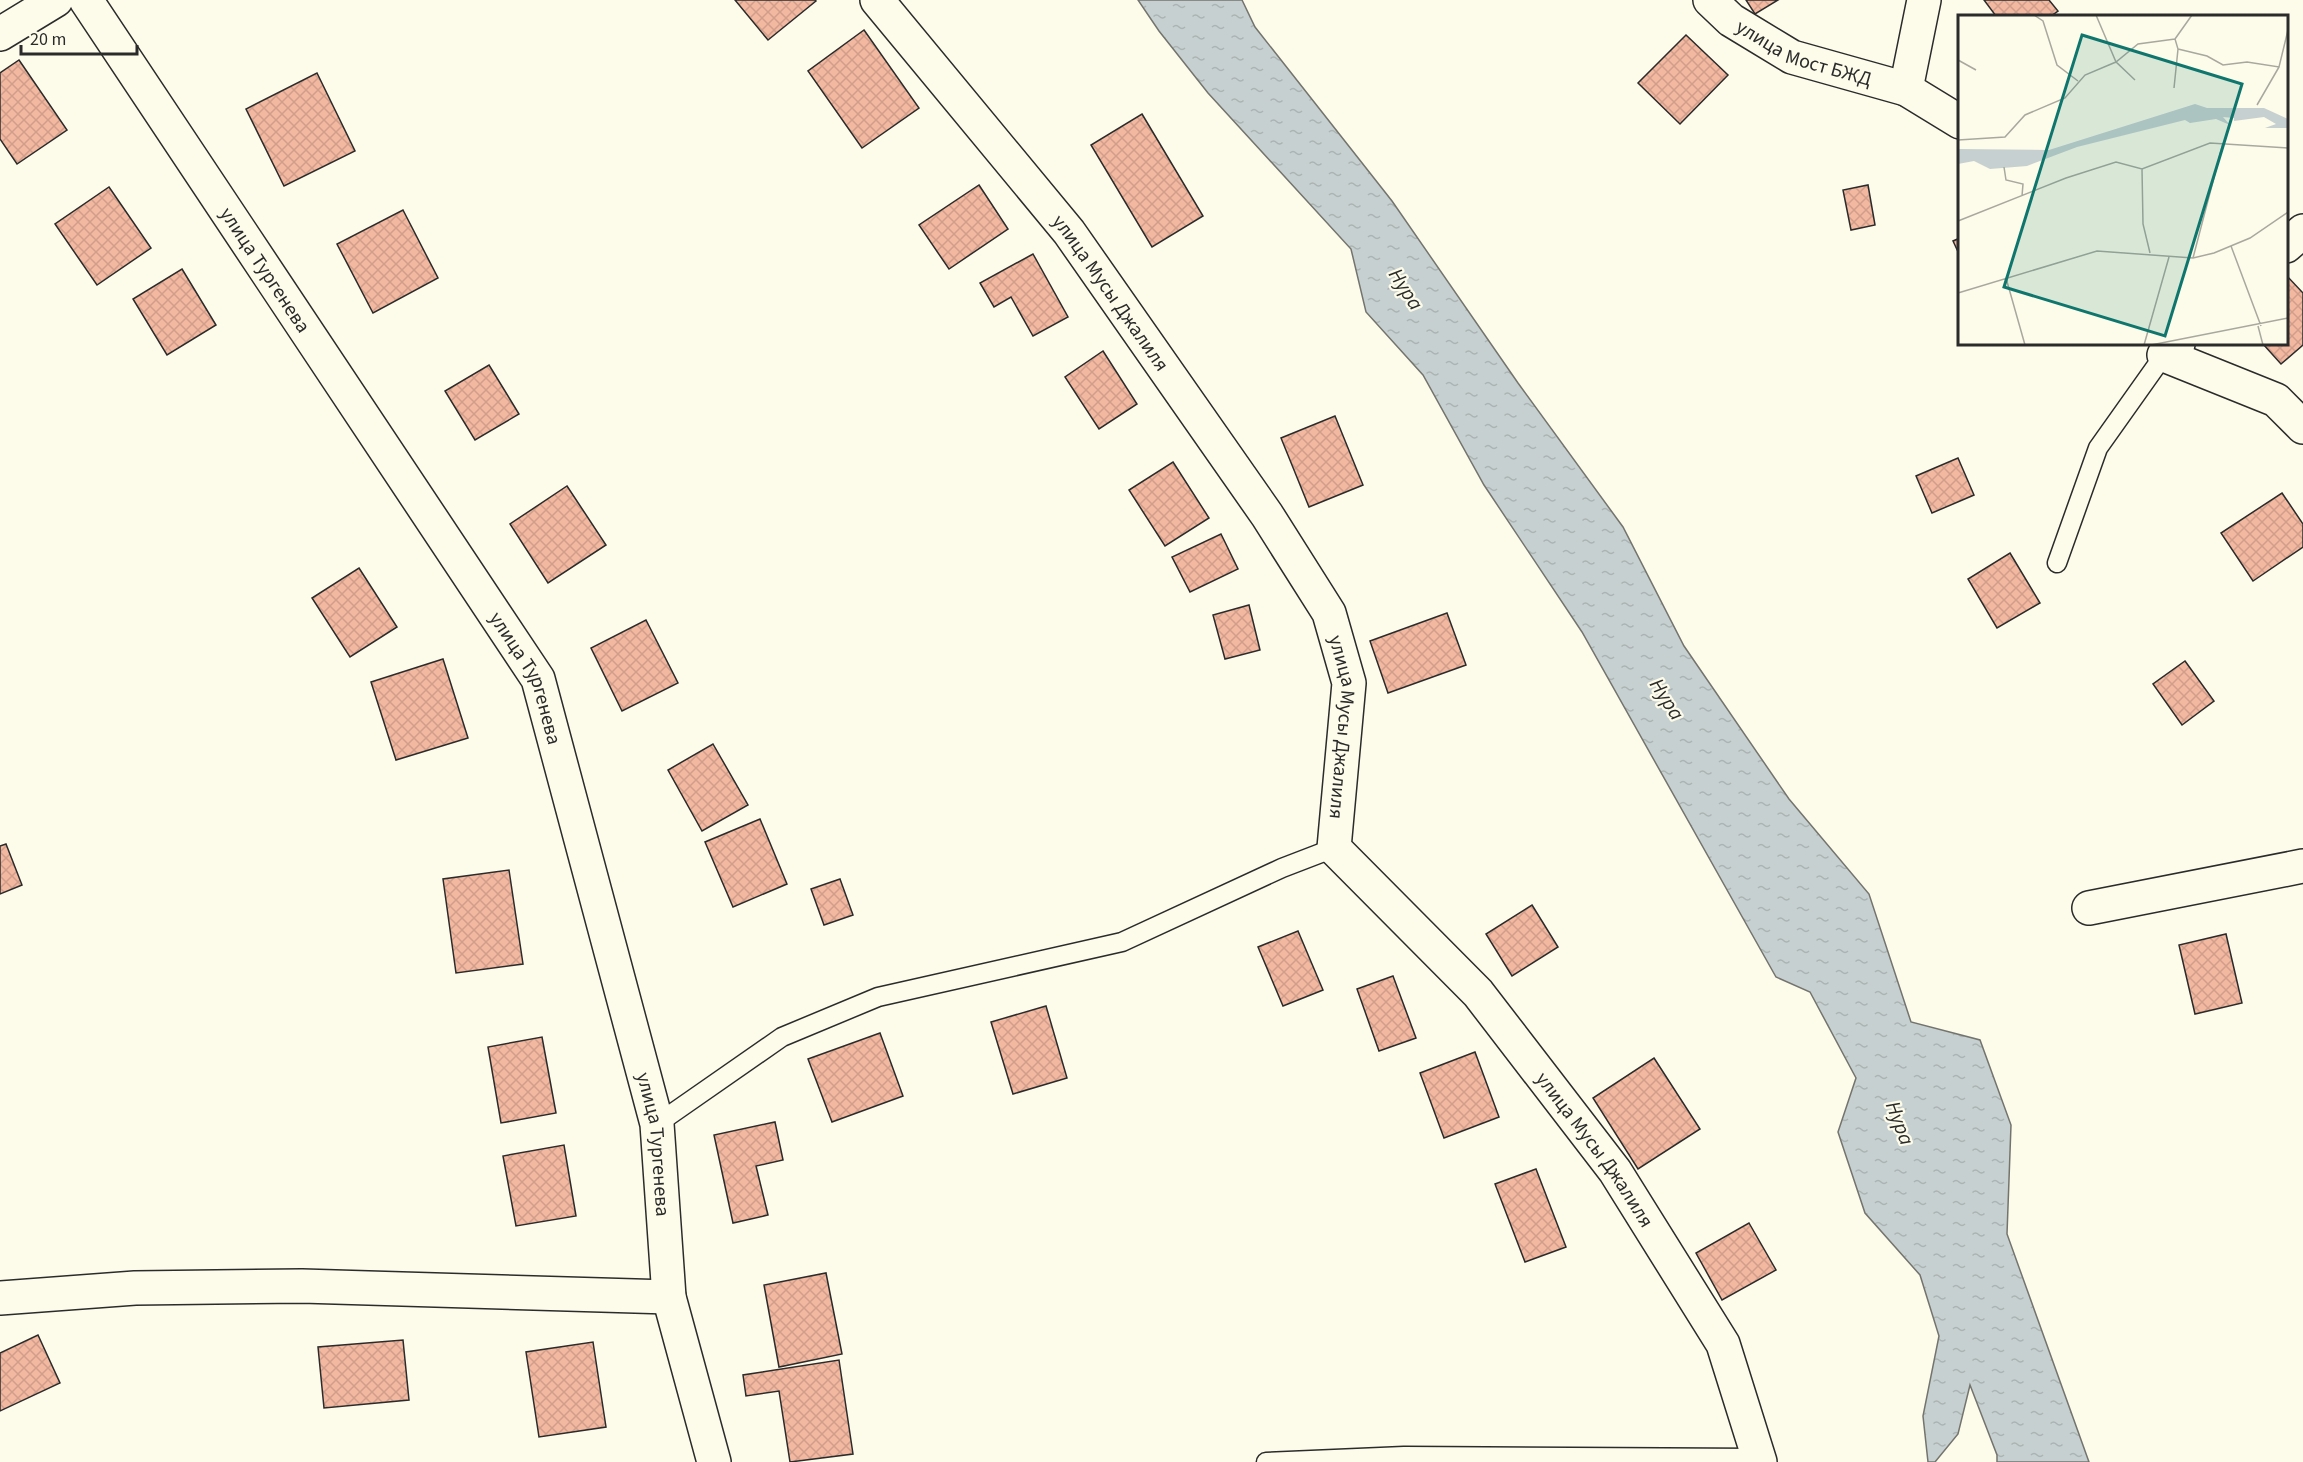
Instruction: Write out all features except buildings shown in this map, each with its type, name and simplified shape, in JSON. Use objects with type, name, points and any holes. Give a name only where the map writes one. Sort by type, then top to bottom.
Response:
[{"type":"street","points":[[0,34],[56,0]]},
{"type":"street","name":"улица Тургенева","points":[[86,0],[538,679],[657,1124],[669,1297],[714,1462]]},
{"type":"street","name":"улица Мусы Джалиля","points":[[877,0],[1069,232],[1267,515],[1329,613],[1349,683],[1334,848],[1478,993],[1615,1171],[1723,1344],[1759,1460]]},
{"type":"street","name":"улица Мост БЖД","points":[[1710,0],[1731,20],[1792,57],[1906,89],[1958,121]]},
{"type":"street","points":[[1906,89],[1924,0]]},
{"type":"street","points":[[2288,244],[2303,231]]},
{"type":"street","points":[[2165,347],[2276,400],[2303,427]]},
{"type":"street","points":[[2090,908],[2303,866]]},
{"type":"street","points":[[0,1298],[135,1288],[302,1286],[669,1297]]},
{"type":"lane","points":[[2057,563],[2098,448],[2165,347]]},
{"type":"lane","points":[[657,1124],[782,1037],[878,997],[1122,942],[1282,868],[1334,848]]},
{"type":"lane","points":[[1266,1462],[1404,1456],[1759,1460]]},
{"type":"water","name":"Нура","points":[[1138,0],[1242,0],[1255,27],[1392,201],[1518,383],[1623,527],[1684,646],[1789,799],[1869,894],[1911,1022],[1980,1040],[2011,1125],[2007,1234],[2089,1462],[1997,1462],[1997,1455],[1970,1385],[1958,1434],[1935,1462],[1928,1462],[1923,1416],[1939,1336],[1920,1275],[1865,1213],[1838,1132],[1856,1078],[1810,992],[1776,977],[1582,632],[1484,485],[1423,375],[1366,312],[1351,249],[1208,93],[1159,31]]}]
